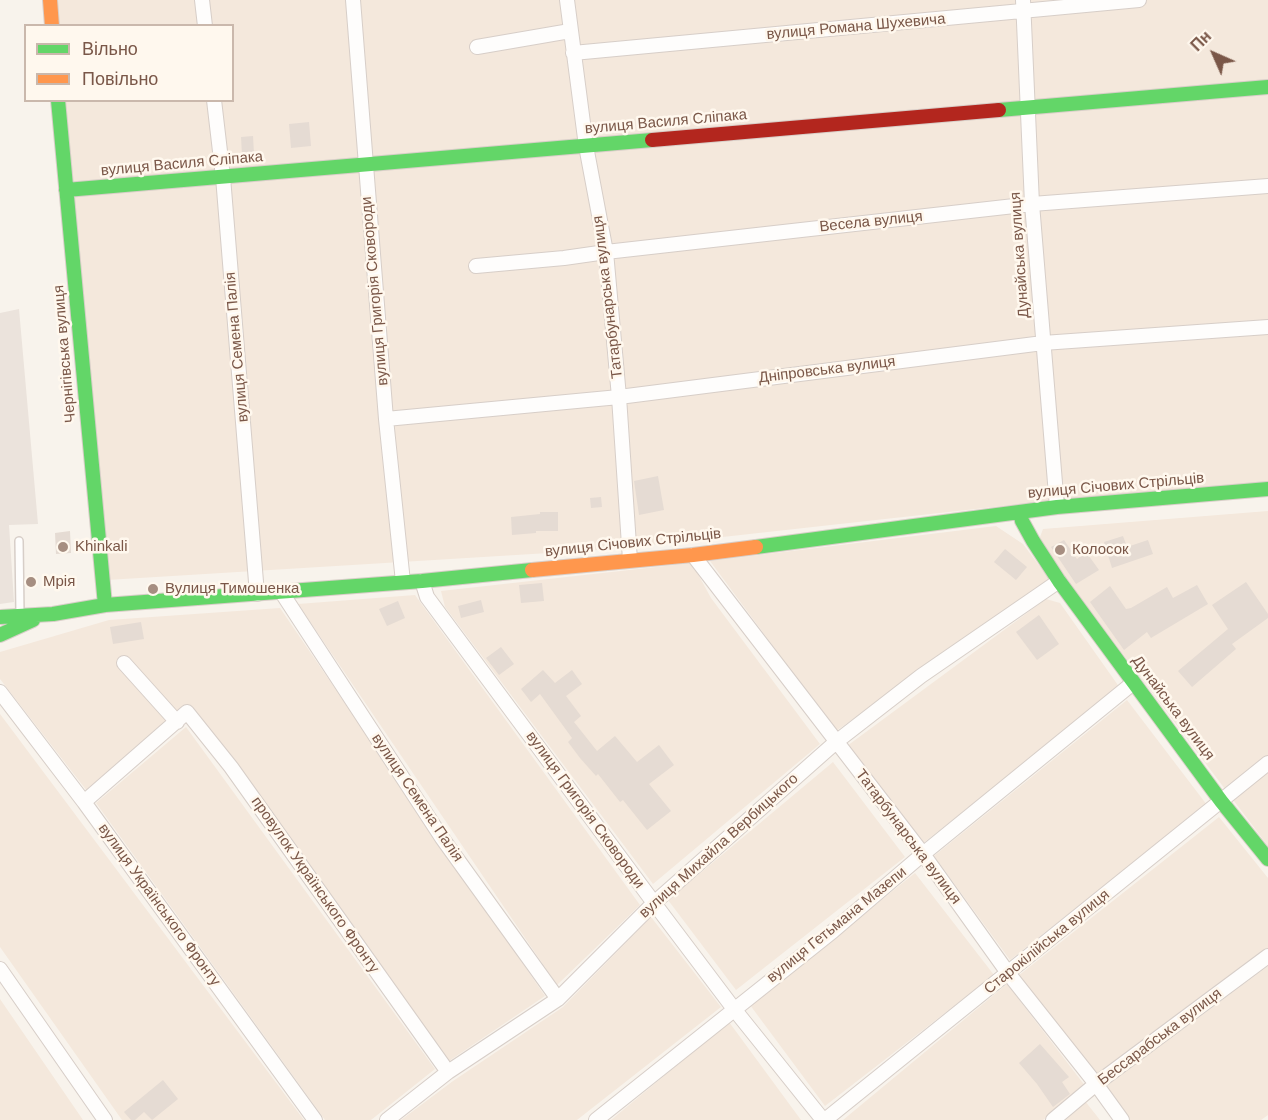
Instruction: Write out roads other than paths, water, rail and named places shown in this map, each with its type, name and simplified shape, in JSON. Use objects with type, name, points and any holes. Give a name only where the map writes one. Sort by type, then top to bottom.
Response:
[{"type":"street","points":[[50,0],[52,24]]},
{"type":"street","points":[[202,0],[205,24]]},
{"type":"street","name":"вулиця Григорія Сковороди","points":[[353,0],[386,419],[403,582]]},
{"type":"street","name":"Татарбунарська вулиця","points":[[567,0],[586,146],[606,252],[630,560]]},
{"type":"street","name":"вулиця Романа Шухевича","points":[[573,53],[1024,6],[1139,0]]},
{"type":"street","name":"Дунайська вулиця","points":[[1024,6],[1032,204],[1057,507]]},
{"type":"street","points":[[477,47],[570,31]]},
{"type":"street","name":"вулиця Василя Сліпака","points":[[66,190],[1268,87]]},
{"type":"street","name":"Чернігівська вулиця","points":[[58,102],[105,605]]},
{"type":"street","name":"вулиця Семена Палія","points":[[214,102],[223,177],[257,594]]},
{"type":"street","name":"Весела вулиця","points":[[476,266],[564,258],[1032,204],[1268,186]]},
{"type":"street","name":"Дніпровська вулиця","points":[[386,419],[619,397],[1043,343],[1268,327]]},
{"type":"street","name":"вулиця Січових Стрільців","points":[[0,617],[53,615],[105,605],[422,581],[693,555],[1057,507],[1268,489]]},
{"type":"street","name":"Дунайська вулиця","points":[[1020,512],[1022,521],[1033,541],[1059,581],[1221,801],[1268,859]]},
{"type":"street","name":"Татарбунарська вулиця","points":[[693,555],[923,854],[1008,973],[1122,1120]]},
{"type":"street","name":"вулиця Григорія Сковороди","points":[[422,581],[427,597],[654,903],[734,1009],[824,1120]]},
{"type":"street","name":"вулиця Михайла Вербицького","points":[[387,1120],[448,1072],[558,999],[654,903],[836,742],[937,665],[1059,581]]},
{"type":"street","name":"вулиця Семена Палія","points":[[282,592],[442,838],[558,999]]},
{"type":"street","points":[[0,635],[22,623],[53,615]]},
{"type":"street","points":[[84,802],[177,722],[123,663]]},
{"type":"street","name":"вулиця Гетьмана Мазепи","points":[[596,1120],[833,931],[923,854],[1133,683]]},
{"type":"street","name":"вулиця Українського Фронту","points":[[0,692],[84,802],[315,1120]]},
{"type":"street","name":"провулок Українського Фронту","points":[[177,722],[187,712],[231,767],[448,1072]]},
{"type":"street","name":"Старокілійська вулиця","points":[[824,1120],[1268,763]]},
{"type":"street","name":"Бессарабська вулиця","points":[[1053,1120],[1096,1084],[1268,956]]},
{"type":"street","points":[[0,969],[105,1120]]},
{"type":"lane","points":[[19,541],[20,616]]},
{"type":"place","name":"Khinkali","points":[[63,547]]},
{"type":"place","name":"Колосок","points":[[1060,550]]},
{"type":"place","name":"Мрія","points":[[31,582]]},
{"type":"place","name":"Вулиця Тимошенка","points":[[153,589]]}]
